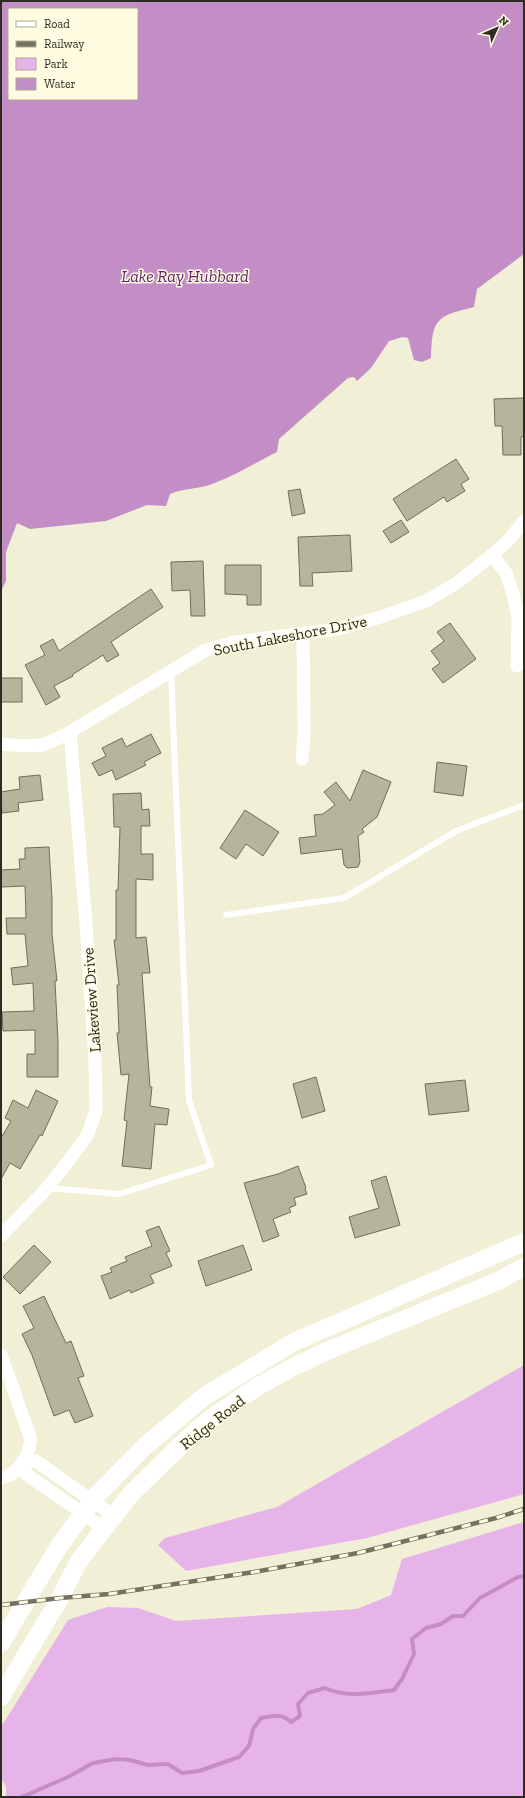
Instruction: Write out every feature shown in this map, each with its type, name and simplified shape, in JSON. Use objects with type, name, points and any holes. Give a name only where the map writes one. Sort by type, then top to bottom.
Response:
[{"type":"main road","name":"Ridge Road","points":[[1,1697],[60,1598],[79,1561],[130,1495],[232,1392],[294,1342],[524,1242]]},
{"type":"main road","name":"Ridge Road","points":[[1,1644],[59,1546],[88,1507],[145,1446],[206,1396],[257,1387],[327,1351],[498,1280],[524,1267]]},
{"type":"main road","points":[[460,1270],[469,1292]]},
{"type":"street","name":"South Lakeshore Drive","points":[[1,744],[23,746],[43,745],[70,732],[206,650],[235,642],[346,627],[381,617],[426,600],[457,583],[492,555],[507,542],[524,521]]},
{"type":"street","points":[[492,555],[506,573],[518,617],[517,666]]},
{"type":"street","points":[[302,759],[304,733],[303,634]]},
{"type":"street","name":"Lakeview Drive","points":[[1,1236],[47,1188],[70,1159],[88,1134],[96,1110],[95,1053],[86,922],[70,732]]},
{"type":"street","points":[[1,1355],[5,1378],[31,1439],[30,1450],[23,1462],[5,1477],[1,1478]]},
{"type":"street","points":[[23,1462],[36,1461],[88,1507],[109,1522]]},
{"type":"lane","points":[[47,1188],[119,1194],[211,1165],[189,1100],[171,670]]},
{"type":"lane","points":[[226,915],[344,898],[456,831],[524,805]]},
{"type":"green space","points":[[524,1365],[524,1494],[367,1538],[186,1571],[158,1545],[165,1538],[277,1507]]},
{"type":"green space","points":[[524,1522],[524,1797],[6,1797],[6,1787],[1,1778],[1,1727],[68,1620],[107,1607],[138,1608],[176,1621],[357,1609],[391,1595],[402,1559]]},
{"type":"water","name":"Lake Ray Hubbard","points":[[1,1],[524,1],[524,254],[477,289],[474,307],[451,313],[439,321],[435,327],[433,335],[431,358],[422,362],[414,360],[408,338],[403,337],[389,341],[371,368],[357,381],[354,377],[348,378],[279,439],[277,452],[215,483],[170,494],[166,506],[147,505],[106,521],[30,529],[17,523],[6,552],[6,581],[1,591]]},
{"type":"building","points":[[524,398],[524,436],[521,437],[521,455],[503,455],[502,426],[495,426],[494,399]]},
{"type":"building","points":[[456,459],[469,479],[461,484],[465,491],[447,502],[444,497],[407,521],[393,499]]},
{"type":"building","points":[[300,489],[305,513],[292,516],[288,491]]},
{"type":"building","points":[[401,520],[409,532],[391,543],[383,531]]},
{"type":"building","points":[[350,535],[352,571],[312,573],[313,586],[300,586],[298,537]]},
{"type":"building","points":[[203,561],[205,616],[191,616],[190,590],[172,591],[171,562]]},
{"type":"building","points":[[225,565],[261,565],[261,605],[247,605],[247,595],[225,594]]},
{"type":"building","points":[[151,589],[163,607],[111,642],[119,655],[107,662],[103,655],[72,675],[73,676],[54,686],[60,697],[46,705],[25,665],[45,655],[40,646],[53,639],[59,651]]},
{"type":"building","points":[[450,623],[476,659],[443,683],[432,669],[440,663],[431,651],[444,641],[437,632]]},
{"type":"building","points":[[1,678],[22,678],[22,702],[1,702]]},
{"type":"building","points":[[151,734],[161,753],[144,762],[146,765],[116,780],[112,770],[99,776],[92,763],[106,756],[102,748],[122,738],[126,747]]},
{"type":"building","points":[[437,762],[467,766],[463,796],[434,792]]},
{"type":"building","points":[[363,770],[391,782],[377,817],[362,829],[364,832],[358,836],[360,862],[358,867],[347,868],[344,865],[342,849],[301,854],[299,838],[316,836],[314,815],[323,814],[335,805],[324,792],[336,782],[350,801]]},
{"type":"building","points":[[40,775],[43,800],[18,803],[19,811],[2,813],[1,792],[20,789],[19,777]]},
{"type":"building","points":[[141,793],[142,810],[149,809],[150,826],[141,826],[141,854],[153,854],[153,880],[136,879],[136,938],[146,937],[150,973],[142,973],[150,1087],[152,1087],[150,1106],[169,1109],[167,1125],[155,1124],[151,1169],[122,1166],[127,1121],[124,1120],[129,1074],[121,1075],[117,1033],[119,1033],[117,985],[119,985],[114,940],[116,940],[116,890],[118,890],[120,827],[114,827],[113,794]]},
{"type":"building","points":[[245,810],[279,832],[263,856],[246,844],[236,859],[220,848]]},
{"type":"building","points":[[49,847],[52,899],[52,934],[57,981],[55,981],[58,1077],[27,1077],[27,1054],[35,1054],[35,1030],[3,1031],[2,1012],[34,1011],[33,983],[13,985],[11,968],[28,966],[25,934],[7,934],[6,918],[26,918],[25,886],[1,887],[1,870],[20,869],[19,859],[25,859],[25,848]]},
{"type":"building","points":[[316,1077],[325,1111],[302,1118],[293,1084]]},
{"type":"building","points":[[465,1080],[469,1111],[429,1115],[425,1084]]},
{"type":"building","points":[[36,1090],[58,1101],[42,1136],[40,1135],[20,1169],[10,1163],[1,1179],[1,1138],[11,1121],[5,1118],[13,1100],[28,1108]]},
{"type":"building","points":[[298,1166],[307,1194],[294,1198],[296,1205],[289,1208],[291,1212],[273,1219],[279,1236],[263,1242],[244,1183],[278,1174]]},
{"type":"building","points":[[386,1176],[400,1225],[355,1238],[349,1217],[379,1208],[371,1181]]},
{"type":"building","points":[[159,1226],[170,1251],[166,1253],[172,1266],[150,1275],[154,1283],[131,1293],[130,1290],[110,1299],[101,1276],[112,1272],[110,1268],[127,1261],[125,1257],[152,1246],[146,1231]]},
{"type":"building","points":[[34,1245],[51,1262],[20,1294],[3,1277]]},
{"type":"building","points":[[243,1245],[252,1270],[206,1286],[198,1261]]},
{"type":"building","points":[[44,1296],[66,1343],[71,1341],[84,1376],[78,1378],[93,1416],[75,1423],[69,1410],[54,1416],[32,1355],[22,1334],[34,1328],[23,1306]]},
{"type":"waterway","points":[[22,1797],[68,1777],[93,1763],[116,1759],[130,1760],[148,1765],[168,1764],[182,1773],[199,1771],[239,1757],[249,1746],[253,1729],[261,1718],[281,1716],[291,1722],[300,1716],[298,1704],[308,1693],[325,1688],[350,1694],[394,1690],[402,1679],[414,1654],[412,1639],[426,1628],[441,1624],[453,1616],[463,1616],[480,1598],[518,1577],[524,1576]]},
{"type":"railway","points":[[1,1605],[109,1594],[254,1572],[358,1553],[496,1518],[524,1509]]}]
